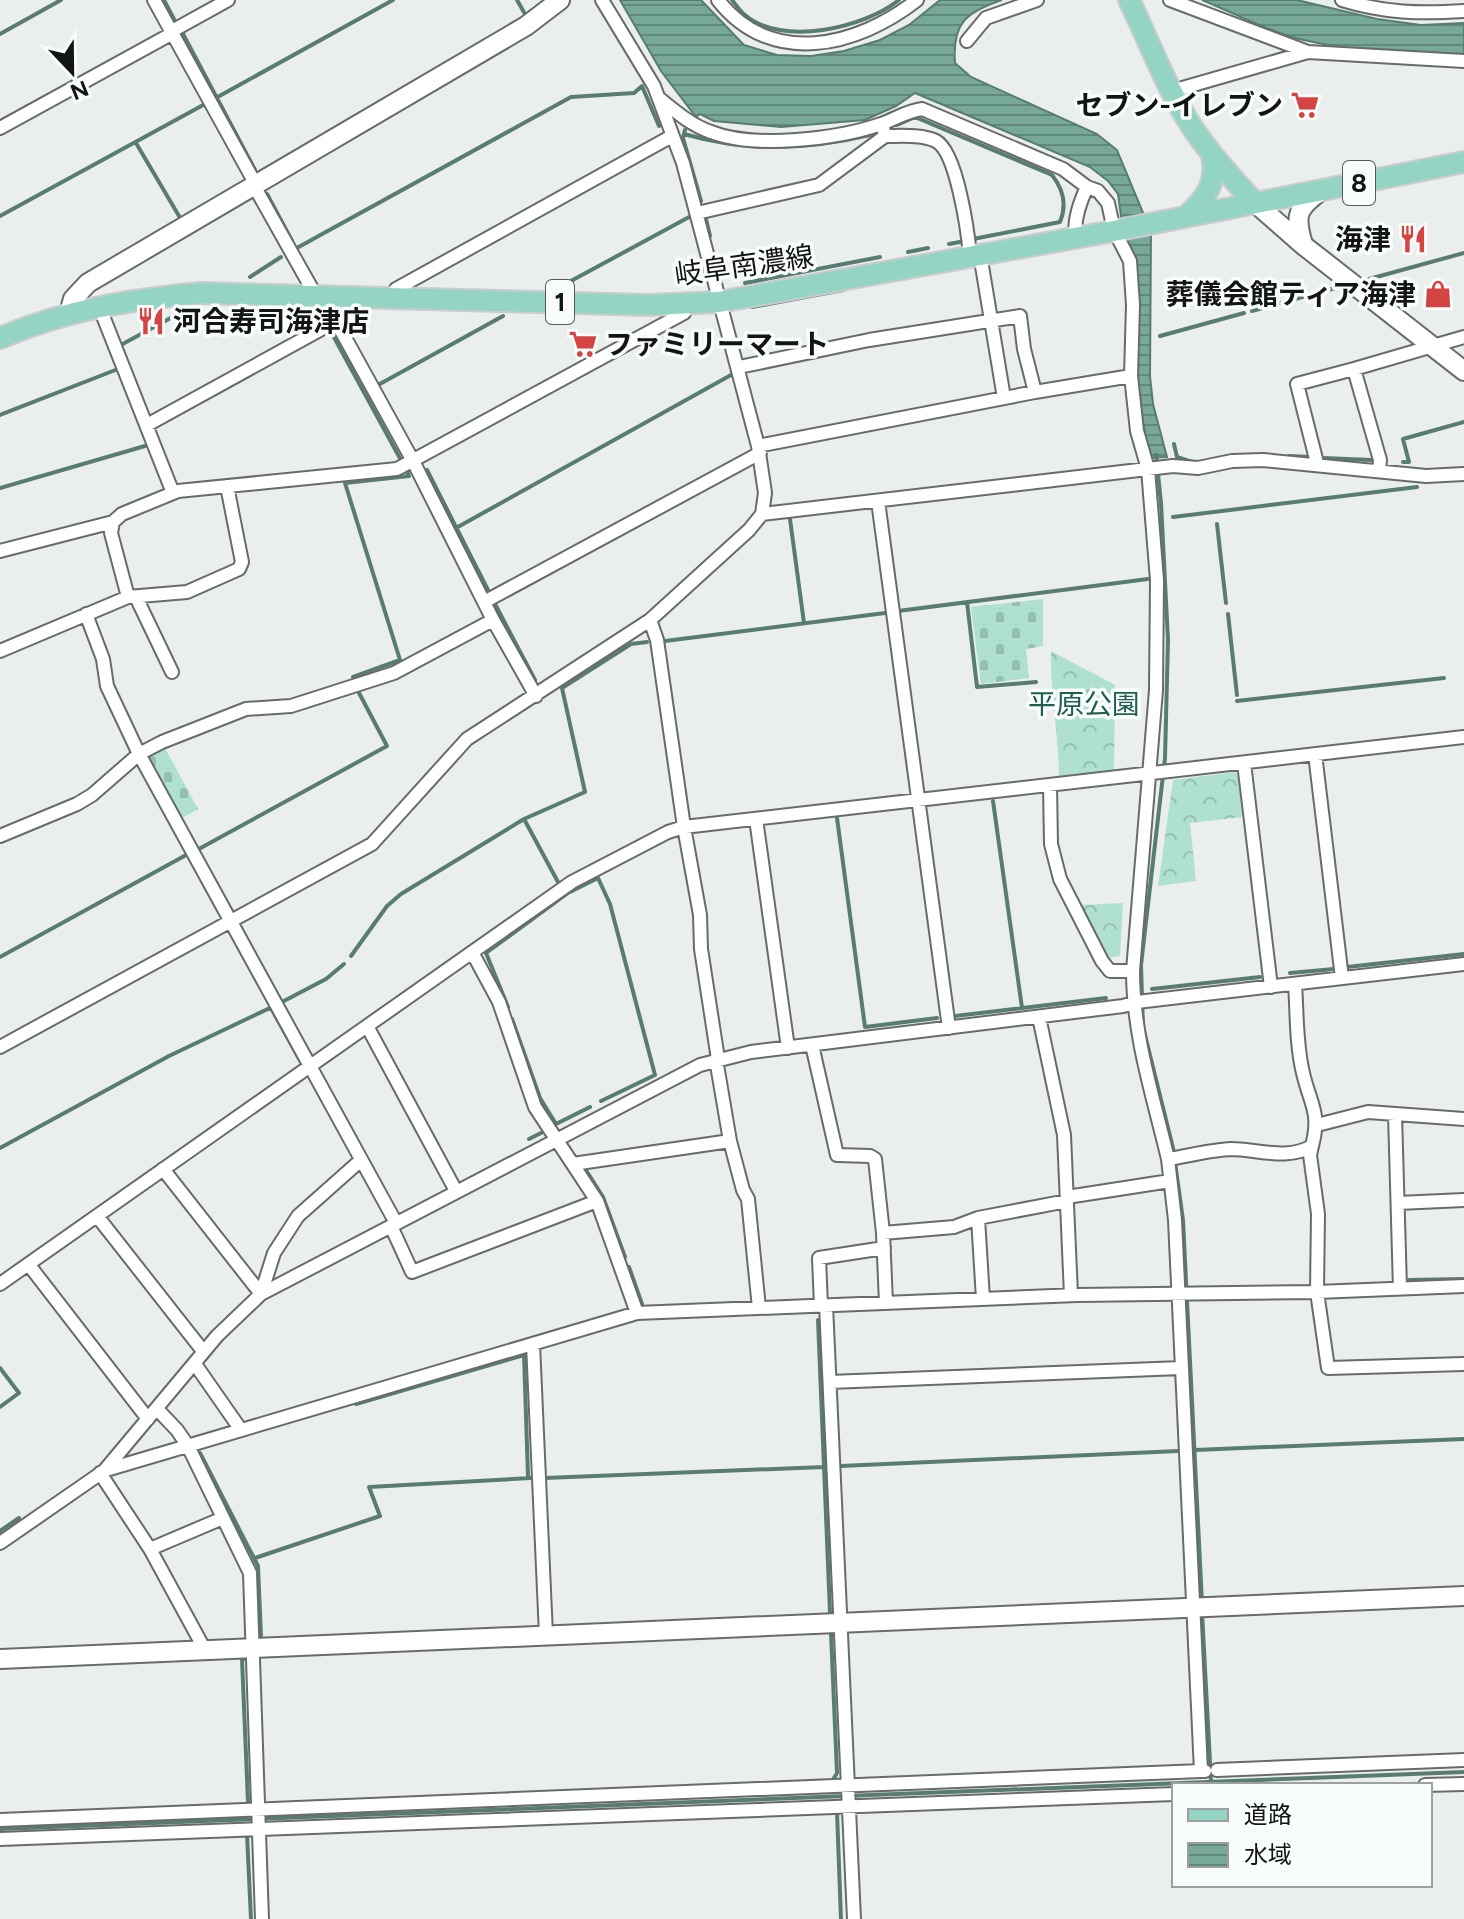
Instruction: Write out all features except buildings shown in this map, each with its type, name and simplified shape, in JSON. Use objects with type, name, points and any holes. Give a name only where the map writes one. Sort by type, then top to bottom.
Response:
[{"type":"main road","points":[[1129,0],[1172,91],[1212,155],[1254,202]]},
{"type":"main road","points":[[1187,216],[1209,192],[1214,169],[1212,155]]},
{"type":"main road","name":"8","points":[[1254,202],[1464,162]]},
{"type":"main road","name":"岐阜南濃線","points":[[0,338],[69,313],[99,306],[151,297],[202,293],[684,304],[719,302],[1254,202]]},
{"type":"street","points":[[154,0],[254,183],[336,321],[413,461],[493,620],[536,696]]},
{"type":"street","points":[[0,128],[228,0]]},
{"type":"street","points":[[69,313],[73,299],[88,283],[526,26],[560,0]]},
{"type":"street","points":[[0,1047],[372,844],[467,739],[650,620],[716,562],[762,514],[765,493],[759,449],[683,163],[654,86],[602,0]]},
{"type":"street","points":[[718,0],[743,26],[762,37],[785,42],[830,41],[850,37],[877,27],[917,0]]},
{"type":"street","points":[[967,41],[986,18],[1037,0]]},
{"type":"street","points":[[1170,0],[1308,52],[1464,61]]},
{"type":"street","points":[[1342,0],[1380,11],[1403,6],[1464,11]]},
{"type":"street","points":[[1172,91],[1308,52]]},
{"type":"street","points":[[658,97],[688,122],[714,134],[743,140],[883,130],[937,141],[957,181],[964,207],[992,321],[1004,398]]},
{"type":"street","points":[[697,213],[819,185],[883,130],[912,110],[922,109],[1063,169],[1087,187],[1098,191],[1108,203],[1130,261],[1133,305],[1131,376],[1137,431],[1148,469],[1157,580],[1159,773],[1133,971],[1140,1049],[1170,1159],[1170,1181],[1185,1294],[1181,1368],[1208,1771]]},
{"type":"street","points":[[396,298],[396,289],[672,136]]},
{"type":"street","points":[[1076,237],[1074,228],[1080,201],[1087,187]]},
{"type":"street","points":[[1303,245],[1297,219],[1299,212],[1307,201],[1322,190]]},
{"type":"street","points":[[1254,202],[1303,245],[1464,371]]},
{"type":"street","points":[[0,551],[113,522],[122,514],[173,493],[397,469],[684,313],[684,304]]},
{"type":"street","points":[[99,306],[173,493]]},
{"type":"street","points":[[739,367],[869,340],[1020,316],[1024,349],[1035,392]]},
{"type":"street","points":[[147,425],[336,321]]},
{"type":"street","points":[[1317,463],[1297,384],[1464,337]]},
{"type":"street","points":[[1354,369],[1380,460],[1379,470]]},
{"type":"street","points":[[484,602],[759,449],[1004,398],[1131,376]]},
{"type":"street","points":[[762,514],[1173,466],[1198,468],[1232,461],[1317,463],[1426,476],[1464,474]]},
{"type":"street","points":[[0,651],[132,597],[187,592],[239,569],[242,562],[227,486]]},
{"type":"street","points":[[878,501],[949,1028]]},
{"type":"street","points":[[113,522],[111,533],[132,597],[172,672]]},
{"type":"street","points":[[86,614],[103,659],[107,686],[139,754],[361,1160],[394,1224],[412,1272],[597,1201]]},
{"type":"street","points":[[0,836],[84,800],[139,754],[246,709],[291,706],[394,673],[493,620]]},
{"type":"street","points":[[650,620],[657,640],[700,915],[701,949],[730,1141],[748,1199],[759,1308]]},
{"type":"street","points":[[0,1284],[572,882],[668,832],[684,827],[918,799],[1464,737]]},
{"type":"street","points":[[1315,754],[1342,978]]},
{"type":"street","points":[[1244,763],[1271,987]]},
{"type":"street","points":[[1050,785],[1051,844],[1060,879],[1102,961],[1110,971],[1133,971]]},
{"type":"street","points":[[756,819],[788,1048]]},
{"type":"street","points":[[472,952],[499,1002],[535,1107],[597,1201],[637,1313]]},
{"type":"street","points":[[0,1543],[102,1472],[203,1351],[261,1294],[700,1065],[717,1059],[788,1048],[1135,1002],[1464,964]]},
{"type":"street","points":[[1295,984],[1302,1072],[1317,1125],[1310,1155],[1318,1214],[1317,1292],[1328,1368],[1464,1364]]},
{"type":"street","points":[[1039,1017],[1064,1135],[1071,1295]]},
{"type":"street","points":[[367,1026],[456,1191]]},
{"type":"street","points":[[812,1045],[837,1155],[870,1156],[875,1159],[886,1303]]},
{"type":"street","points":[[1317,1125],[1368,1112],[1464,1119]]},
{"type":"street","points":[[1395,1114],[1400,1289]]},
{"type":"street","points":[[573,1164],[730,1141]]},
{"type":"street","points":[[1170,1159],[1231,1149],[1264,1153],[1302,1152],[1312,1146]]},
{"type":"street","points":[[261,1294],[274,1253],[298,1216],[361,1160]]},
{"type":"street","points":[[163,1169],[261,1294]]},
{"type":"street","points":[[883,1233],[954,1227],[978,1218],[1067,1199],[1170,1181]]},
{"type":"street","points":[[1398,1203],[1464,1200]]},
{"type":"street","points":[[97,1216],[203,1351]]},
{"type":"street","points":[[978,1218],[983,1299]]},
{"type":"street","points":[[854,1919],[830,1382],[819,1258],[884,1248]]},
{"type":"street","points":[[29,1265],[152,1414],[177,1430],[188,1446],[250,1573],[262,1919]]},
{"type":"street","points":[[102,1472],[637,1313],[1071,1295],[1317,1292],[1464,1286]]},
{"type":"street","points":[[533,1344],[546,1635]]},
{"type":"street","points":[[195,1364],[241,1430]]},
{"type":"street","points":[[830,1382],[1181,1368]]},
{"type":"street","points":[[102,1472],[150,1549],[205,1650]]},
{"type":"street","points":[[150,1549],[223,1518]]},
{"type":"street","points":[[0,1659],[1464,1596]]},
{"type":"street","points":[[0,1839],[258,1820],[849,1796],[1208,1771],[1464,1760]]},
{"type":"street","points":[[1432,1785],[1464,1784]]},
{"type":"street","points":[[0,1820],[258,1820],[849,1796],[1172,1794]]},
{"type":"green space","points":[[1043,599],[1043,646],[1026,649],[1029,678],[981,684],[971,607]]},
{"type":"green space","name":"平原公園","points":[[1051,651],[1115,685],[1114,772],[1059,779]]},
{"type":"green space","points":[[165,748],[198,809],[180,819],[149,761],[150,755]]},
{"type":"green space","name":"平原公園","points":[[1235,772],[1238,775],[1242,817],[1190,823],[1196,881],[1158,886],[1173,780]]},
{"type":"green space","points":[[1123,903],[1120,956],[1107,958],[1079,905]]},
{"type":"water","points":[[620,0],[701,0],[744,45],[777,55],[811,56],[844,51],[880,40],[909,25],[940,0],[1002,0],[979,9],[964,21],[956,38],[955,63],[971,77],[1097,134],[1117,150],[1151,232],[1150,376],[1153,404],[1167,457],[1149,458],[1137,385],[1137,261],[1124,238],[1118,194],[1108,181],[1090,167],[915,93],[896,106],[865,120],[781,127],[714,121],[700,114],[696,117],[661,71]]},
{"type":"water","points":[[1202,0],[1297,0],[1377,19],[1421,25],[1464,23],[1464,55],[1381,52],[1299,39]]},
{"type":"waterway","points":[[0,34],[61,0]]},
{"type":"waterway","points":[[164,0],[176,23]]},
{"type":"waterway","points":[[214,99],[393,0]]},
{"type":"waterway","points":[[517,0],[525,14]]},
{"type":"waterway","points":[[732,0],[745,15],[761,25],[801,32],[823,30],[865,19],[899,0]]},
{"type":"waterway","points":[[182,32],[255,170]]},
{"type":"waterway","points":[[295,249],[571,97],[634,93],[642,86],[659,126]]},
{"type":"waterway","points":[[0,216],[205,104]]},
{"type":"waterway","points":[[897,125],[915,117],[1052,175],[1062,192],[1064,204],[1060,222],[973,239]]},
{"type":"waterway","points":[[685,130],[683,138],[701,201]]},
{"type":"waterway","points":[[684,134],[731,144],[777,147],[823,144],[870,135]]},
{"type":"waterway","points":[[136,143],[179,216]]},
{"type":"waterway","points":[[267,194],[292,241]]},
{"type":"waterway","points":[[558,288],[691,216]]},
{"type":"waterway","points":[[706,219],[710,236]]},
{"type":"waterway","points":[[949,244],[965,241]]},
{"type":"waterway","points":[[908,252],[928,248]]},
{"type":"waterway","points":[[1369,279],[1464,253]]},
{"type":"waterway","points":[[250,277],[281,257]]},
{"type":"waterway","points":[[745,283],[880,257]]},
{"type":"waterway","points":[[1252,311],[1339,287]]},
{"type":"waterway","points":[[752,307],[843,290]]},
{"type":"waterway","points":[[119,346],[189,308]]},
{"type":"waterway","points":[[1160,336],[1244,313]]},
{"type":"waterway","points":[[378,385],[503,316]]},
{"type":"waterway","points":[[327,331],[330,330],[402,462]]},
{"type":"waterway","points":[[0,415],[118,369],[117,366]]},
{"type":"waterway","points":[[456,528],[731,375]]},
{"type":"waterway","points":[[1403,462],[1409,462],[1403,439],[1464,422]]},
{"type":"waterway","points":[[1174,444],[1177,457],[1195,463]]},
{"type":"waterway","points":[[0,488],[145,446]]},
{"type":"waterway","points":[[1156,455],[1168,640],[1165,758],[1141,965],[1143,1027],[1173,1148],[1183,1220],[1202,1603]]},
{"type":"waterway","points":[[1289,456],[1310,457]]},
{"type":"waterway","points":[[1324,458],[1371,460]]},
{"type":"waterway","points":[[424,471],[427,470],[488,590]]},
{"type":"waterway","points":[[353,677],[400,660],[345,483],[409,476],[407,472]]},
{"type":"waterway","points":[[1173,517],[1417,487]]},
{"type":"waterway","points":[[790,519],[804,623]]},
{"type":"waterway","points":[[1217,524],[1226,603]]},
{"type":"waterway","points":[[898,611],[1148,579]]},
{"type":"waterway","points":[[967,602],[977,687],[1036,682]]},
{"type":"waterway","points":[[495,604],[535,680]]},
{"type":"waterway","points":[[665,641],[885,613]]},
{"type":"waterway","points":[[1228,614],[1237,695]]},
{"type":"waterway","points":[[351,956],[387,906],[401,894],[524,819],[585,792],[562,688],[631,644],[647,642]]},
{"type":"waterway","points":[[1237,701],[1444,678]]},
{"type":"waterway","points":[[197,850],[387,746],[358,691]]},
{"type":"waterway","points":[[993,801],[1022,1008]]},
{"type":"waterway","points":[[837,818],[865,1027],[937,1018]]},
{"type":"waterway","points":[[524,819],[558,882]]},
{"type":"waterway","points":[[0,957],[188,854]]},
{"type":"waterway","points":[[508,1007],[486,953],[568,893],[598,878],[610,904],[655,1075],[601,1101]]},
{"type":"waterway","points":[[1347,967],[1464,954]]},
{"type":"waterway","points":[[282,1002],[326,979],[344,964]]},
{"type":"waterway","points":[[1290,973],[1334,969]]},
{"type":"waterway","points":[[1152,989],[1260,977]]},
{"type":"waterway","points":[[955,1016],[1106,998]]},
{"type":"waterway","points":[[0,1148],[169,1056],[272,1007]]},
{"type":"waterway","points":[[271,1008],[301,1062]]},
{"type":"waterway","points":[[512,1019],[540,1098],[556,1124],[590,1107]]},
{"type":"waterway","points":[[529,1139],[541,1133]]},
{"type":"waterway","points":[[584,1167],[603,1197],[625,1257]]},
{"type":"waterway","points":[[629,1267],[642,1304]]},
{"type":"waterway","points":[[1409,1280],[1464,1279]]},
{"type":"waterway","points":[[818,1320],[830,1613]]},
{"type":"waterway","points":[[356,1404],[524,1355],[528,1477]]},
{"type":"waterway","points":[[0,1368],[19,1393],[0,1407]]},
{"type":"waterway","points":[[1195,1450],[1464,1439]]},
{"type":"waterway","points":[[841,1466],[1178,1451]]},
{"type":"waterway","points":[[200,1453],[258,1566],[261,1636]]},
{"type":"waterway","points":[[545,1478],[824,1467]]},
{"type":"waterway","points":[[255,1558],[380,1516],[369,1487],[531,1478]]},
{"type":"waterway","points":[[0,1531],[19,1518]]},
{"type":"waterway","points":[[1202,1612],[1211,1781]]},
{"type":"waterway","points":[[831,1633],[837,1773],[834,1778]]},
{"type":"waterway","points":[[244,1659],[248,1802]]},
{"type":"waterway","points":[[1181,1783],[1464,1772]]},
{"type":"waterway","points":[[0,1829],[1172,1783]]},
{"type":"waterway","points":[[837,1812],[841,1919]]},
{"type":"waterway","points":[[247,1834],[251,1919]]},
{"type":"place","name":"セブン-イレブン","points":[[1305,105]]},
{"type":"place","name":"海津","points":[[1413,239]]},
{"type":"place","name":"葬儀会館ティア海津","points":[[1438,294]]},
{"type":"place","name":"河合寿司海津店","points":[[151,321]]},
{"type":"place","name":"ファミリーマート","points":[[583,344]]}]
